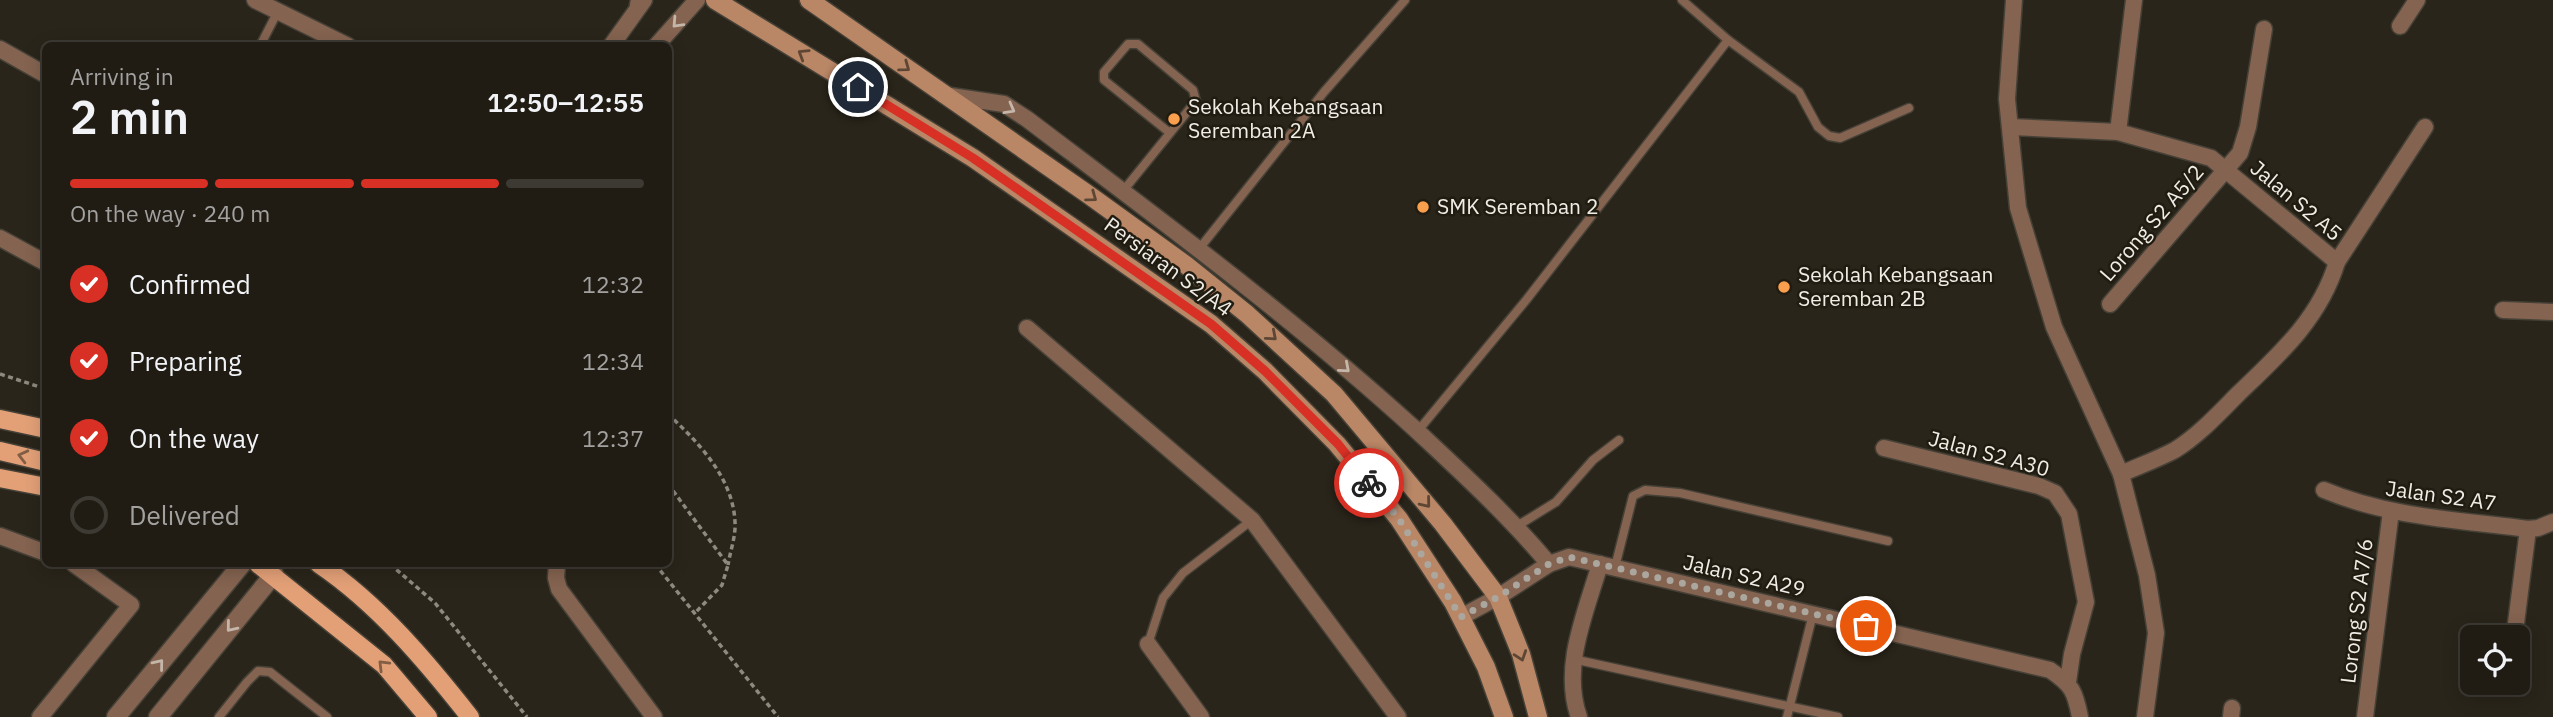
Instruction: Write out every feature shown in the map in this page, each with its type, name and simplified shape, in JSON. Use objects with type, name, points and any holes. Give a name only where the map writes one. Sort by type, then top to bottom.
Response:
[{"type":"main road","points":[[715,0],[741,0]]},
{"type":"main road","name":"Persiaran S2/A4","points":[[715,0],[973,158],[1211,324],[1265,371],[1338,444],[1399,519],[1461,617],[1486,667],[1504,717]]},
{"type":"main road","name":"Persiaran S2/A4","points":[[809,0],[1186,265],[1257,323],[1334,394],[1443,524],[1498,597],[1521,654],[1538,717]]},
{"type":"main road","points":[[0,419],[42,428]]},
{"type":"main road","points":[[0,451],[42,462]]},
{"type":"main road","points":[[0,478],[42,486]]},
{"type":"main road","points":[[263,567],[384,665],[428,717]]},
{"type":"main road","points":[[324,567],[347,582],[428,663],[470,717]]},
{"type":"street","points":[[255,0],[281,6],[341,42]]},
{"type":"street","points":[[660,42],[697,0]]},
{"type":"street","points":[[2014,0],[2007,99],[2018,208],[2054,327],[2121,474],[2147,575],[2156,633],[2145,717]]},
{"type":"street","points":[[2119,132],[2134,0]]},
{"type":"street","points":[[2400,26],[2417,0]]},
{"type":"street","points":[[614,42],[641,2]]},
{"type":"street","name":"Lorong S2 A5/2","points":[[2109,304],[2240,153],[2245,140],[2263,29]]},
{"type":"street","points":[[0,49],[42,73]]},
{"type":"street","points":[[944,94],[1004,104],[1199,249],[1321,347],[1481,489],[1549,564]]},
{"type":"street","name":"Jalan S2 A5","points":[[2010,127],[2119,132],[2211,159],[2227,169],[2337,262],[2330,285],[2317,310],[2290,344],[2198,433],[2159,458],[2121,474]]},
{"type":"street","points":[[2337,262],[2424,127]]},
{"type":"street","points":[[0,238],[42,261]]},
{"type":"street","points":[[1186,265],[1199,249]]},
{"type":"street","points":[[2503,310],[2553,312]]},
{"type":"street","points":[[1027,328],[1252,520],[1398,717]]},
{"type":"street","name":"Jalan S2 A30","points":[[1884,448],[2039,486],[2055,493],[2069,514],[2086,602],[2067,682]]},
{"type":"street","name":"Jalan S2 A7","points":[[2324,491],[2357,504],[2391,511],[2528,529],[2553,522]]},
{"type":"street","name":"Lorong S2 A7/6","points":[[2365,717],[2391,511]]},
{"type":"street","points":[[2516,625],[2528,529]]},
{"type":"street","points":[[0,536],[42,552]]},
{"type":"street","name":"Jalan S2 A29","points":[[1461,617],[1549,564],[1569,557],[2050,670],[2067,682]]},
{"type":"street","points":[[1579,717],[1574,702],[1573,659],[1608,566]]},
{"type":"street","points":[[40,717],[131,605],[78,567]]},
{"type":"street","points":[[116,717],[240,567]]},
{"type":"street","points":[[556,567],[559,589],[654,717]]},
{"type":"street","points":[[158,717],[274,574]]},
{"type":"street","points":[[1147,644],[1201,717]]},
{"type":"street","points":[[2067,682],[2075,694],[2080,717]]},
{"type":"lane","points":[[1199,249],[1324,92],[1405,0]]},
{"type":"lane","points":[[1682,0],[1728,40],[1799,92],[1818,127],[1829,136],[1840,138],[1909,108]]},
{"type":"lane","points":[[262,42],[281,6]]},
{"type":"lane","points":[[1417,432],[1527,299],[1728,40]]},
{"type":"lane","points":[[1123,191],[1196,101],[1193,90],[1138,44],[1128,44],[1104,72],[1104,80],[1170,133]]},
{"type":"lane","points":[[1517,526],[1556,502],[1593,460],[1619,440]]},
{"type":"lane","points":[[1608,566],[1633,496],[1645,489],[1680,493],[1888,541]]},
{"type":"lane","points":[[1147,644],[1163,598],[1183,573],[1252,520]]},
{"type":"lane","points":[[1787,717],[1813,614]]},
{"type":"lane","points":[[1573,659],[1838,717]]},
{"type":"lane","points":[[224,715],[258,671],[270,671],[327,717]]},
{"type":"path","points":[[0,374],[42,388]]},
{"type":"path","points":[[672,418],[710,458],[730,493],[735,524],[722,585],[695,613]]},
{"type":"path","points":[[672,489],[727,565]]},
{"type":"path","points":[[393,567],[435,603],[527,717]]},
{"type":"path","points":[[657,567],[778,717]]},
{"type":"way so far","points":[[1369,483],[1399,519],[1461,617],[1549,564],[1569,557],[1866,626]]},
{"type":"place","name":"Sekolah Kebangsaan Seremban 2A","points":[[1174,119]]},
{"type":"place","name":"SMK Seremban 2","points":[[1423,207]]},
{"type":"place","name":"Sekolah Kebangsaan Seremban 2B","points":[[1784,287]]},
{"type":"route","points":[[858,87],[973,158],[1211,324],[1265,371],[1338,444],[1369,483]]}]
